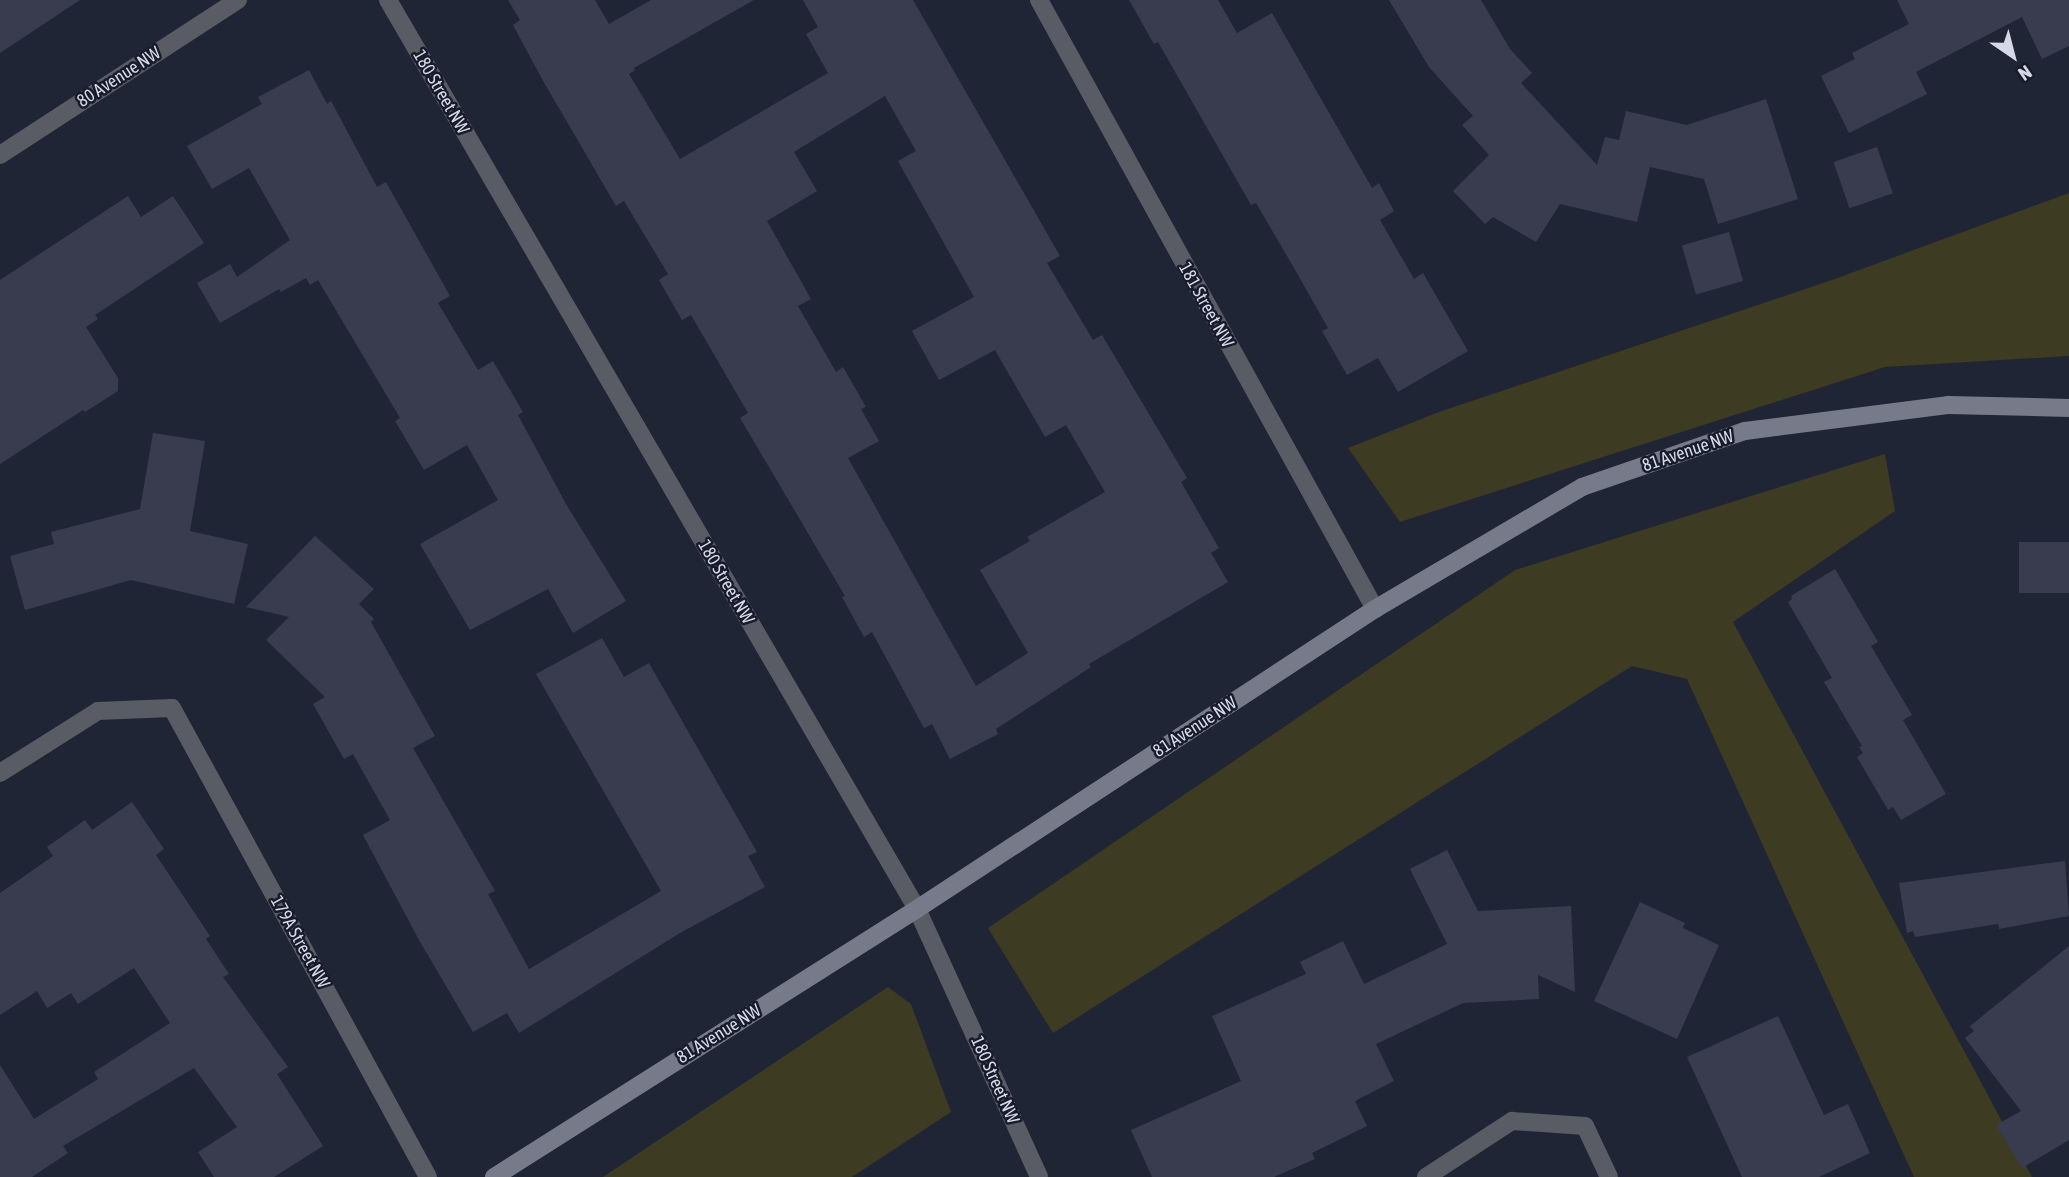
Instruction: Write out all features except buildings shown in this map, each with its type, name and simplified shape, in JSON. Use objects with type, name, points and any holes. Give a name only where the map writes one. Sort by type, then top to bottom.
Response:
[{"type":"street","name":"80 Avenue NW","points":[[0,155],[238,0]]},
{"type":"street","name":"180 Street NW","points":[[388,0],[917,909],[1039,1177]]},
{"type":"street","name":"181 Street NW","points":[[1039,0],[1375,609]]},
{"type":"street","name":"81 Avenue NW","points":[[494,1177],[917,909],[1375,609],[1582,487],[1745,432],[1949,405],[2069,408]]},
{"type":"street","name":"179A Street NW","points":[[0,773],[98,711],[172,708],[428,1177]]},
{"type":"street","points":[[1426,1177],[1512,1121],[1585,1126],[1609,1177]]},
{"type":"shaded area","points":[[2069,193],[2069,356],[1885,367],[1400,522],[1348,448],[1439,412],[1832,280]]},
{"type":"shaded area","points":[[1885,454],[1895,511],[1733,622],[2032,1177],[1914,1177],[1687,679],[1632,666],[1053,1033],[988,928],[1515,570]]},
{"type":"shaded area","points":[[888,987],[911,1004],[951,1112],[852,1177],[603,1177]]}]
